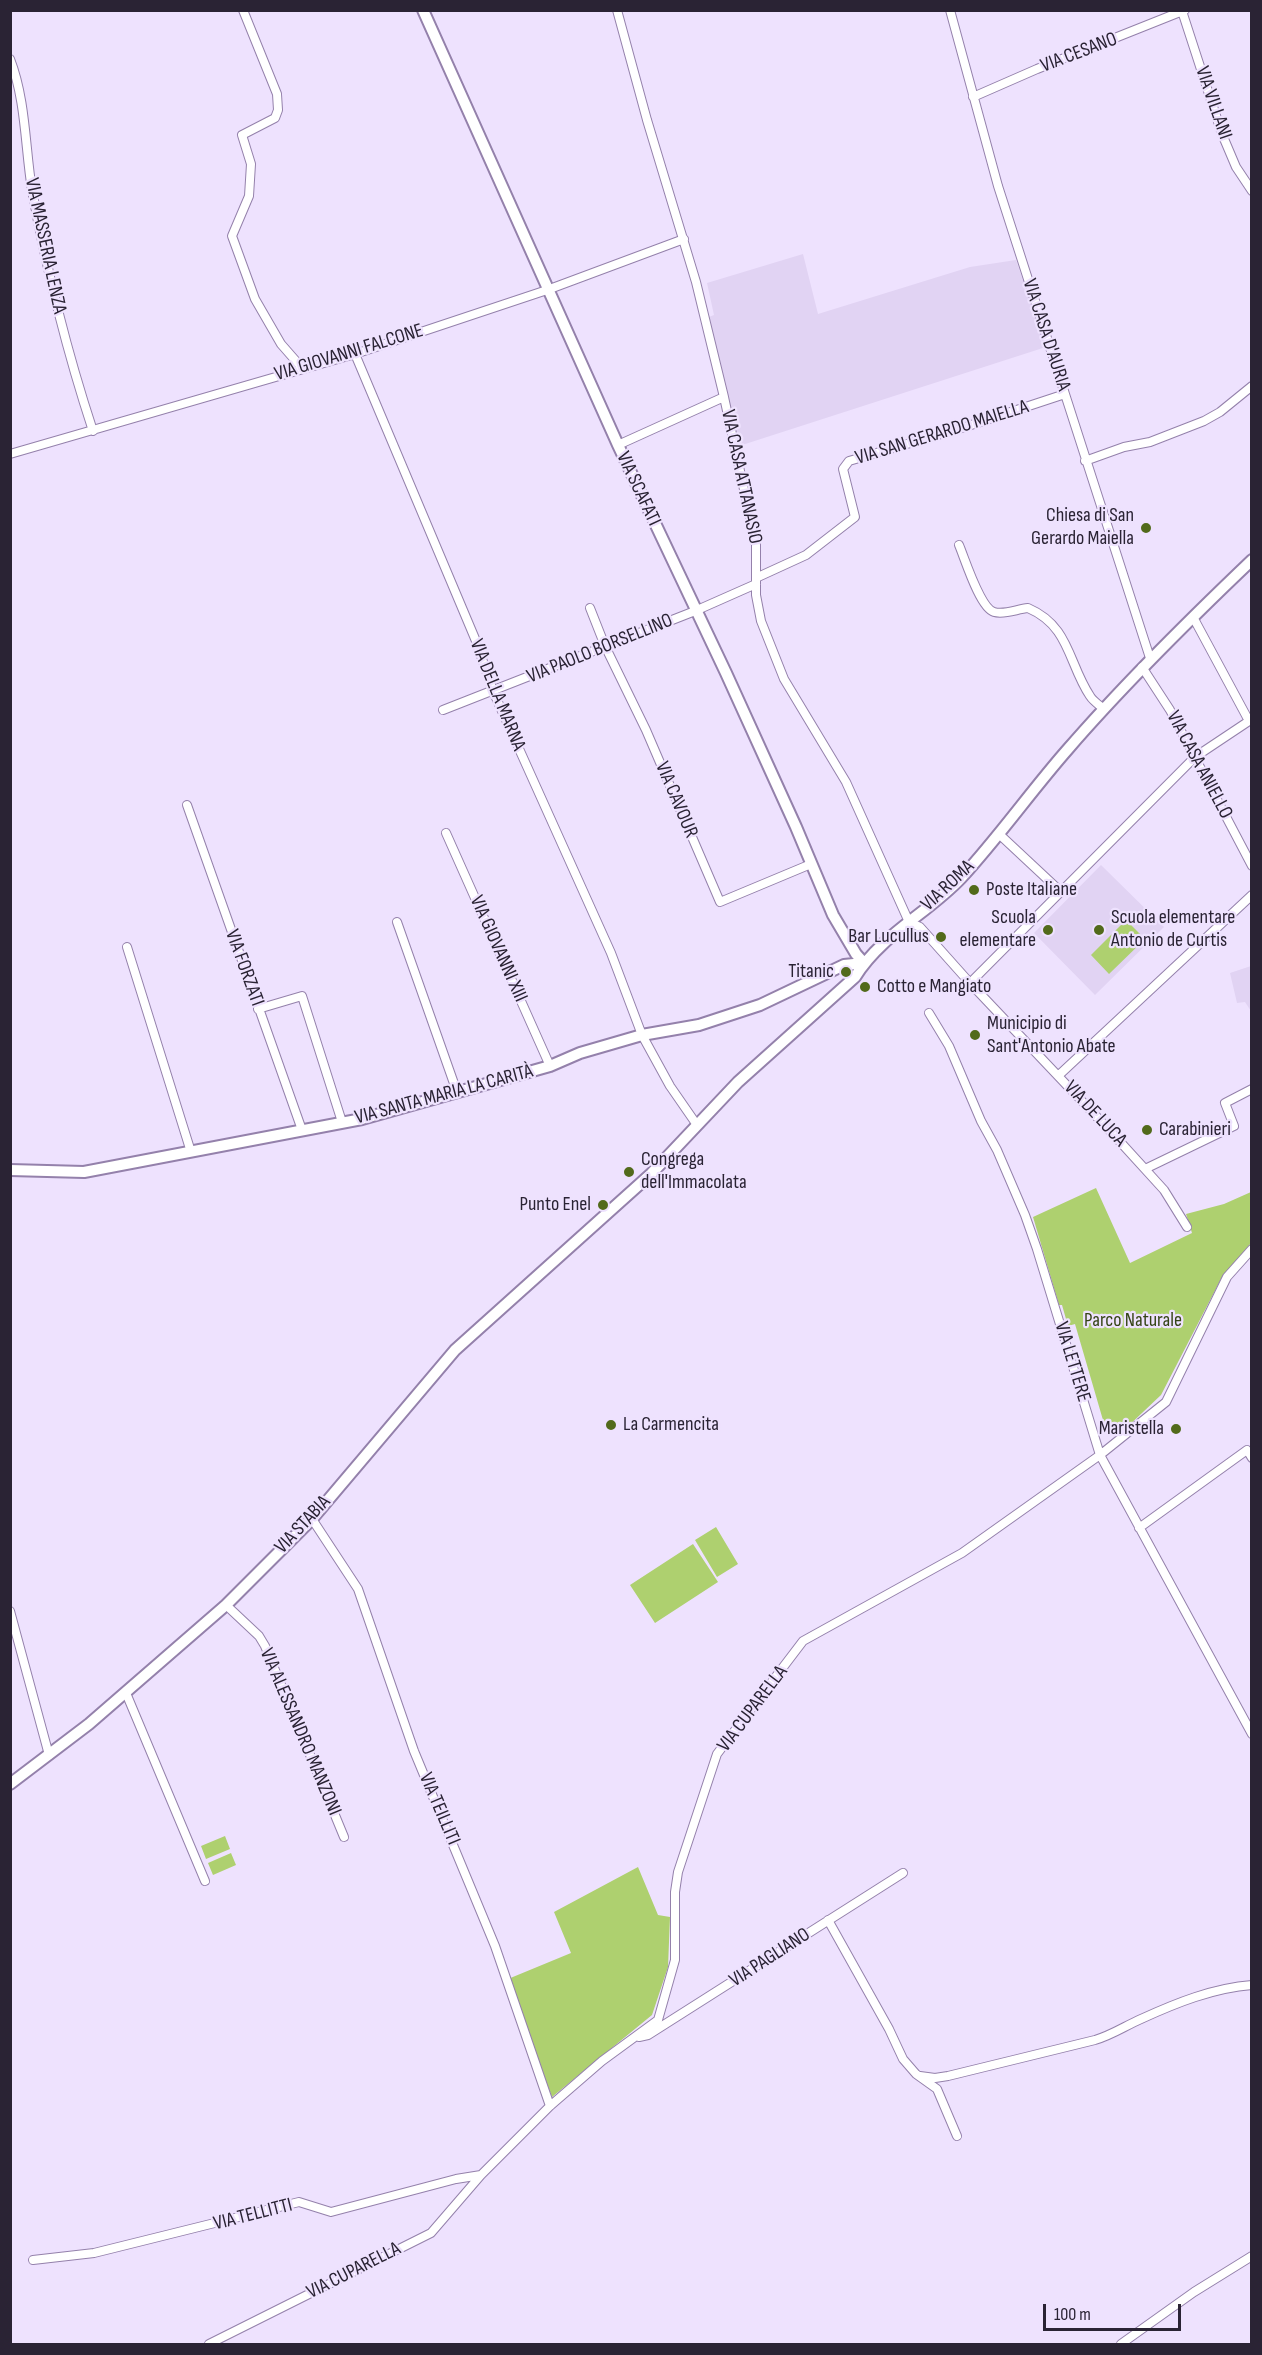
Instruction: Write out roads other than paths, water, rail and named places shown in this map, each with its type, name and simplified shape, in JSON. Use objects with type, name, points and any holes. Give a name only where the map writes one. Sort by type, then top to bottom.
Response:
[{"type":"street","points":[[243,10],[277,94],[278,110],[275,118],[242,135],[251,164],[249,196],[232,236],[255,299],[281,344],[302,369]]},
{"type":"street","name":"VIA SCAFATI","points":[[423,10],[547,290],[735,693],[833,915],[856,954],[864,963]]},
{"type":"street","name":"VIA CASA ATTANASIO","points":[[617,10],[661,170],[684,239],[724,397],[756,545],[760,619],[784,679],[846,782],[909,921]]},
{"type":"street","name":"VIA CASA D'AURIA","points":[[950,10],[998,186],[1065,394],[1146,662]]},
{"type":"street","name":"VIA CESANO","points":[[973,97],[1183,11]]},
{"type":"street","name":"VIA VILLANI","points":[[1183,11],[1222,134],[1236,167],[1249,181],[1251,192]]},
{"type":"street","name":"VIA MASSERIA LENZA","points":[[10,59],[19,81],[27,158],[39,226],[72,367],[93,431]]},
{"type":"street","name":"VIA GIOVANNI FALCONE","points":[[10,454],[355,354],[547,290],[684,239]]},
{"type":"street","name":"VIA DELLA MARNA","points":[[355,354],[476,640],[493,691],[610,953],[642,1035],[670,1086],[697,1125]]},
{"type":"street","points":[[1085,461],[1124,447],[1150,442],[1204,421],[1220,412],[1251,386]]},
{"type":"street","name":"VIA SAN GERARDO MAIELLA","points":[[757,581],[806,555],[855,517],[843,469],[849,462],[1065,394]]},
{"type":"street","points":[[618,445],[724,397]]},
{"type":"street","points":[[959,545],[988,608],[993,612],[1004,613],[1028,608],[1052,623],[1064,640],[1090,697],[1104,709]]},
{"type":"street","name":"VIA ROMA","points":[[574,1244],[651,1174],[738,1082],[855,977],[864,963],[909,921],[955,884],[999,834],[1067,749],[1146,662],[1251,560]]},
{"type":"street","name":"VIA PAOLO BORSELLINO","points":[[443,710],[695,611],[757,581]]},
{"type":"street","name":"VIA CAVOUR","points":[[590,608],[605,646],[646,730],[720,902],[811,864]]},
{"type":"street","points":[[970,983],[1195,757],[1250,720],[1192,617]]},
{"type":"street","name":"VIA CASA ANIELLO","points":[[1146,662],[1251,866]]},
{"type":"street","name":"VIA FORZATI","points":[[187,805],[302,1130]]},
{"type":"street","name":"VIA GIOVANNI XIII","points":[[446,833],[550,1065]]},
{"type":"street","points":[[999,834],[1060,891]]},
{"type":"street","points":[[1059,1075],[1251,895]]},
{"type":"street","name":"VIA DE LUCA","points":[[909,921],[920,927],[1145,1169],[1164,1190],[1187,1227]]},
{"type":"street","points":[[397,922],[457,1092]]},
{"type":"street","points":[[127,947],[191,1152]]},
{"type":"street","name":"VIA SANTA MARIA LA CARITÀ","points":[[10,1170],[84,1172],[342,1122],[457,1092],[642,1035],[699,1025],[760,1005],[844,965],[864,963]]},
{"type":"street","points":[[258,1010],[302,996],[342,1122]]},
{"type":"street","name":"VIA LETTERE","points":[[929,1013],[949,1046],[1025,1215],[1038,1249],[1100,1455],[1251,1734]]},
{"type":"street","points":[[1145,1169],[1234,1126],[1225,1103],[1251,1089]]},
{"type":"street","name":"VIA STABIA","points":[[10,1784],[126,1693],[226,1605],[312,1519],[455,1350],[574,1244]]},
{"type":"street","name":"VIA CUPARELLA","points":[[550,2106],[602,2061],[658,2020],[675,1960],[675,1892],[678,1872],[717,1754],[803,1641],[962,1553],[1100,1455],[1166,1402],[1227,1277],[1251,1248]]},
{"type":"street","points":[[1139,1527],[1247,1450],[1251,1458]]},
{"type":"street","name":"VIA TEILLITI","points":[[312,1519],[358,1589],[414,1751],[495,1946],[550,2106]]},
{"type":"street","name":"VIA ALESSANDRO MANZONI","points":[[226,1605],[259,1636],[266,1646],[344,1837]]},
{"type":"street","points":[[10,1611],[49,1755]]},
{"type":"street","points":[[126,1693],[205,1881]]},
{"type":"street","name":"VIA PAGLIANO","points":[[635,2038],[648,2035],[903,1873]]},
{"type":"street","points":[[828,1920],[889,2029],[903,2059],[937,2089],[957,2136]]},
{"type":"street","points":[[920,2076],[935,2078],[948,2076],[1110,2036],[1138,2020],[1180,2003],[1224,1989],[1251,1985]]},
{"type":"street","points":[[481,2175],[550,2106]]},
{"type":"street","name":"VIA CUPARELLA","points":[[209,2344],[431,2233],[481,2175]]},
{"type":"street","name":"VIA TELLITTI","points":[[33,2260],[94,2253],[299,2202],[331,2212],[456,2179],[481,2175]]},
{"type":"street","points":[[1121,2344],[1194,2292],[1251,2256]]},
{"type":"place","name":"Chiesa di San Gerardo Maiella","points":[[1146,528]]},
{"type":"place","name":"Poste Italiane","points":[[974,890]]},
{"type":"place","name":"Scuola elementare","points":[[1048,930]]},
{"type":"place","name":"Scuola elementare Antonio de Curtis","points":[[1099,930]]},
{"type":"place","name":"Bar Lucullus","points":[[941,937]]},
{"type":"place","name":"Titanic","points":[[846,972]]},
{"type":"place","name":"Cotto e Mangiato","points":[[865,987]]},
{"type":"place","name":"Municipio di Sant'Antonio Abate","points":[[975,1035]]},
{"type":"place","name":"Carabinieri","points":[[1147,1130]]},
{"type":"place","name":"Congrega dell'Immacolata","points":[[629,1172]]},
{"type":"place","name":"Punto Enel","points":[[603,1205]]},
{"type":"place","name":"La Carmencita","points":[[611,1425]]},
{"type":"place","name":"Maristella","points":[[1176,1429]]},
{"type":"park label","name":"Parco Naturale","points":[[1133,1321]]}]
